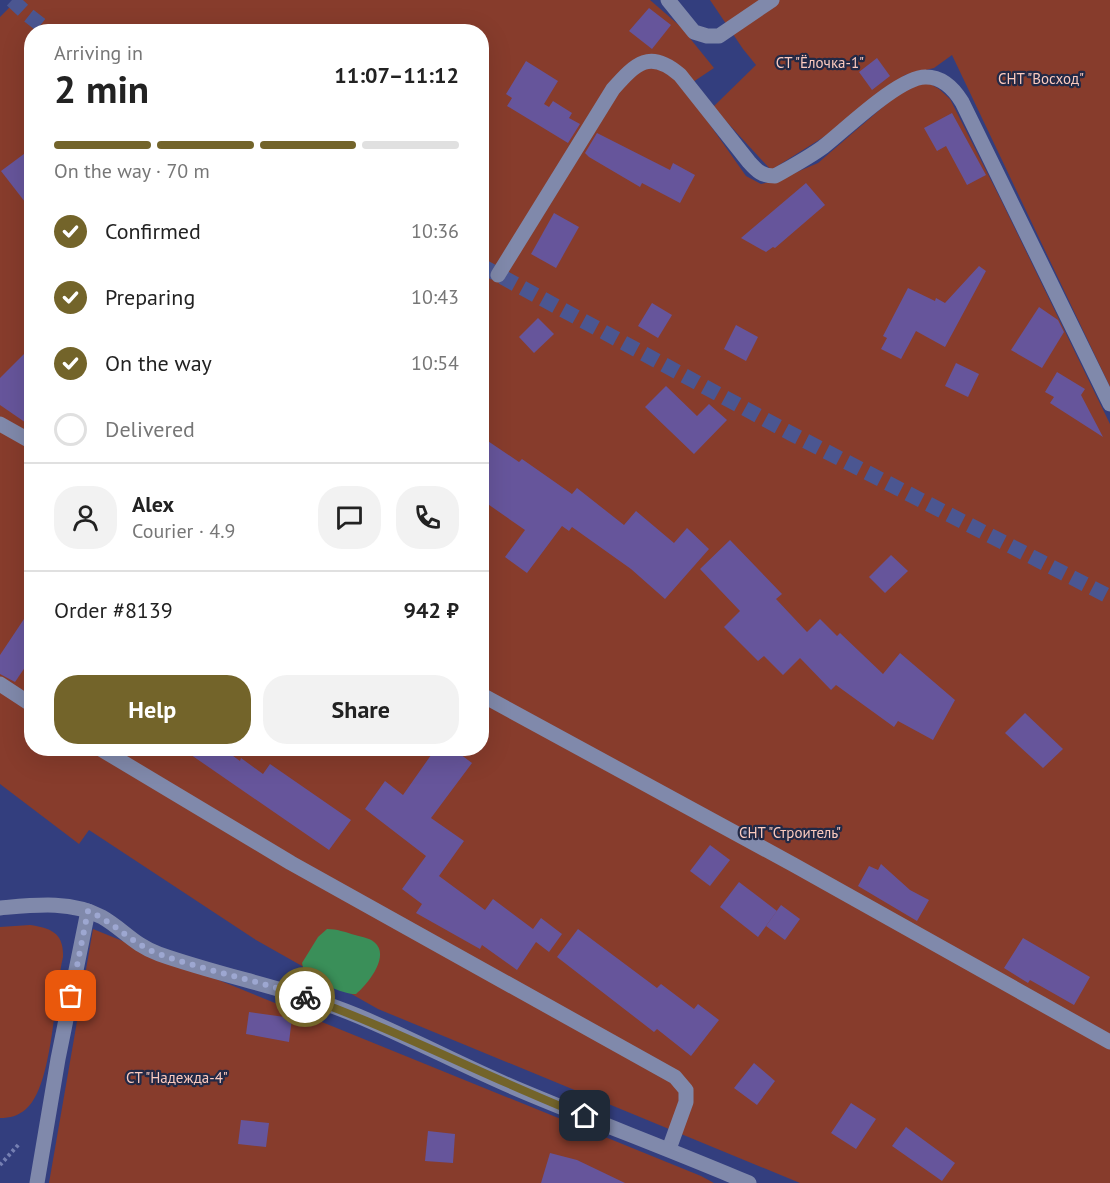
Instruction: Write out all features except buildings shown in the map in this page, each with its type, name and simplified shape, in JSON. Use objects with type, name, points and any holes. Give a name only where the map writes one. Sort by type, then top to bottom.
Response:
[{"type":"lane","points":[[668,0],[694,32],[707,36],[719,36],[772,0]]},
{"type":"lane","points":[[498,275],[613,89],[635,66],[655,60],[669,65],[680,75],[749,162],[766,176],[775,176],[821,148],[897,87],[924,76],[934,78],[954,89],[962,102],[1110,404]]},
{"type":"lane","points":[[0,424],[24,437]]},
{"type":"lane","points":[[0,684],[24,700]]},
{"type":"lane","points":[[489,699],[794,865],[1110,1042]]},
{"type":"lane","points":[[112,756],[291,863],[675,1077],[686,1090],[686,1102],[669,1149]]},
{"type":"lane","points":[[0,908],[45,903],[88,911],[103,918],[135,942],[158,953],[297,994],[357,1016],[522,1091],[749,1183]]},
{"type":"lane","points":[[37,1183],[58,1059],[88,911]]},
{"type":"green space","name":"СНТ \"Строитель\"","points":[[17,0],[650,0],[680,26],[714,68],[684,88],[746,176],[761,184],[778,180],[818,163],[906,87],[927,82],[950,99],[1110,424],[1110,1183],[800,1183],[378,1009],[256,940],[89,830],[79,844],[0,784],[0,17]]},
{"type":"green space","points":[[710,0],[1110,0],[1110,387],[952,55],[934,68],[905,75],[830,133],[771,170],[713,107],[756,65]]},
{"type":"green space","points":[[30,925],[55,933],[63,949],[51,1038],[42,1081],[35,1097],[20,1113],[0,1118],[0,927]]},
{"type":"green space","name":"СТ \"Надежда-4\"","points":[[93,929],[701,1176],[714,1183],[49,1183]]},
{"type":"shaded area","points":[[327,929],[370,939],[380,951],[375,971],[356,994],[337,990],[322,983],[310,976],[304,969],[302,963],[318,937]]},
{"type":"tunnel","points":[[12,0],[40,24]]},
{"type":"tunnel","points":[[489,270],[790,433],[1110,597]]},
{"type":"way so far","points":[[71,996],[88,911],[103,918],[135,942],[158,953],[305,997]]},
{"type":"route","points":[[305,997],[357,1016],[522,1091],[585,1116]]},
{"type":"park label","name":"СТ \"Ёлочка-1\"","points":[[820,62]]},
{"type":"park label","name":"СНТ \"Восход\"","points":[[1041,78]]}]
